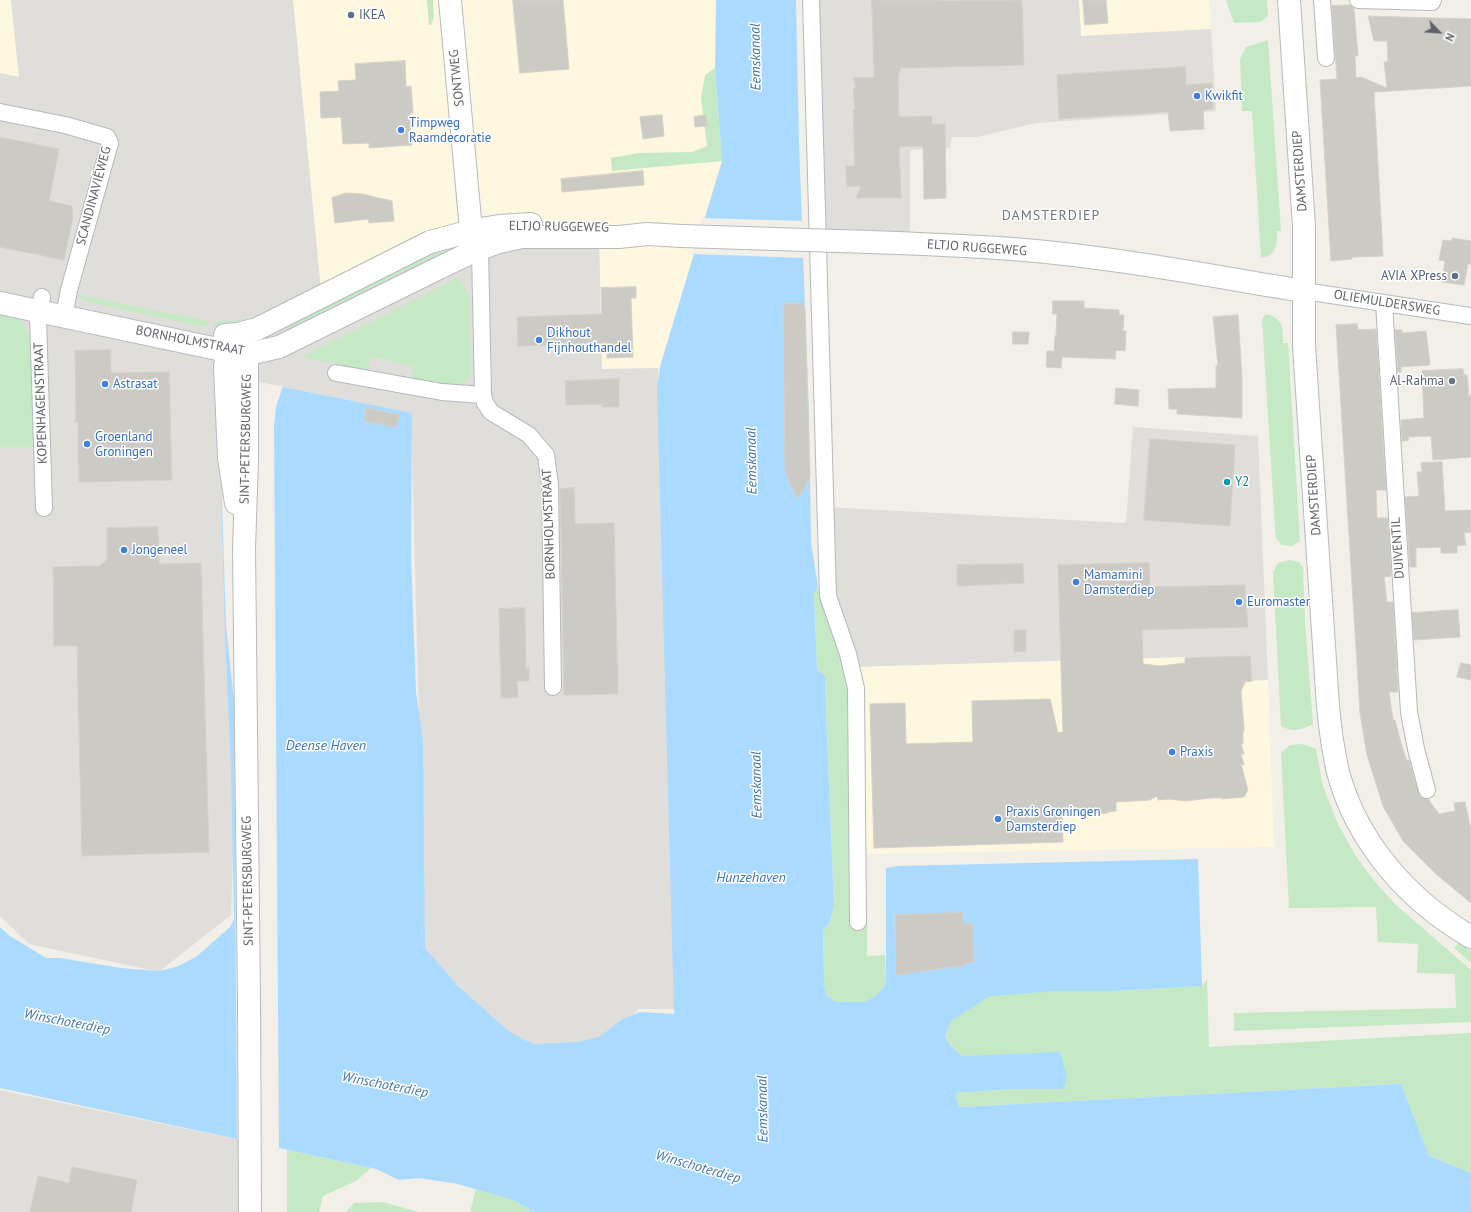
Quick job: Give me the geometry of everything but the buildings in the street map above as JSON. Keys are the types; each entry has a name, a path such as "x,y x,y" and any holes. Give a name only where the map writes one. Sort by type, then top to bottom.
{"street":[{"name":"SONTWEG","path":"450,0 479,236"},
{"name":"SONTWEG","path":"463,0 479,236 483,394"},
{"path":"811,0 828,596 848,654 856,688 858,922"},
{"name":"DAMSTERDIEP","path":"1289,0 1304,226 1304,346 1331,733 1339,774 1353,813 1364,833 1389,869 1404,886 1433,911 1471,937"},
{"path":"1322,0 1326,58"},
{"path":"1358,0 1432,2 1433,0"},
{"name":"SCANDINAVIËWEG","path":"0,112 65,125 107,136 110,143 65,309"},
{"name":"ELTJO RUGGEWEG","path":"479,236 524,224 620,228 648,234 682,236 963,246 1085,256 1304,291"},
{"name":"BORNHOLMSTRAAT","path":"0,289 40,304 222,335 238,346 262,352 279,347 435,270 479,236"},
{"name":"OLIEMULDERSWEG","path":"1304,291 1471,316"},
{"name":"BORNHOLMSTRAAT","path":"0,303 40,304"},
{"name":"DUIVENTIL","path":"1384,303 1409,712 1416,749 1427,790"},
{"name":"KOPENHAGENSTRAAT","path":"40,304 38,318 44,508"},
{"name":"SINT-PETERSBURGWEG","path":"238,346 226,376 229,458 244,549"},
{"name":"SINT-PETERSBURGWEG","path":"238,346 247,381 247,458 244,549 250,1212"},
{"path":"336,373 442,392 483,394"},
{"name":"BORNHOLMSTRAAT","path":"483,394 485,403 491,412 528,436 546,455 550,485 553,687"}],"shaded area":[{"path":"0,0 11,0 19,77 0,73"},
{"path":"11,0 293,0 323,312 474,234 599,235 602,369 658,368 675,1009 638,1009 609,1043 530,1045 506,1032 442,970 425,948 411,417 248,379 231,915 160,972 29,944 0,916 0,73 19,77"},
{"path":"293,0 718,0 725,243 658,368 602,369 599,235 323,312"},
{"path":"812,0 1079,0 1081,36 1211,29 1216,111 1036,123 977,137 952,137 950,148 910,150 910,243 818,240"},
{"path":"1079,0 1209,0 1211,29 1081,36"},
{"path":"1133,427 1258,436 1268,680 1187,683 1185,657 853,667 827,584 826,507 1126,523"},
{"path":"1185,657 1187,683 1268,680 1274,847 859,854 853,667"},
{"path":"0,1090 250,1142 251,1212 0,1212"}],"green space":[{"path":"427,0 433,0 434,17 431,25 429,25"},
{"path":"1226,0 1267,0 1268,16 1260,22 1234,23"},
{"path":"1268,40 1281,231 1277,231 1277,241 1273,252 1266,257 1261,258 1252,111 1242,111 1240,59 1246,47"},
{"path":"715,68 722,161 612,171 611,158 638,153 692,152 707,146 701,98 705,75"},
{"path":"450,244 453,249 287,331 284,326"},
{"path":"459,277 470,298 471,372 461,389 412,379 413,367 371,356 368,370 301,357"},
{"path":"78,295 208,321 206,327 87,302 82,300"},
{"path":"0,312 20,318 30,337 35,380 37,447 0,447"},
{"path":"1266,314 1276,318 1279,321 1283,332 1283,343 1288,343 1300,541 1292,546 1282,545 1276,538 1262,319"},
{"path":"254,317 257,318 222,330 214,329 216,321 235,321"},
{"path":"1289,560 1299,562 1303,567 1305,622 1313,724 1297,730 1281,726 1273,572 1278,563"},
{"path":"818,587 820,599 846,669 849,698 854,917 867,918 867,956 885,955 886,984 878,994 865,1002 836,1002 826,995 824,984 823,929 829,924 834,906 825,686 826,676 817,670 814,594"},
{"path":"1303,744 1316,749 1323,787 1338,824 1355,855 1375,882 1396,905 1471,970 1471,1022 1234,1031 1234,1013 1456,1008 1455,974 1417,973 1418,944 1378,942 1376,907 1289,908 1281,753 1290,745"},
{"path":"1458,943 1471,951 1471,963 1454,948"},
{"path":"1207,979 1209,1047 1471,1033 1471,1173 1429,1156 1401,1084 959,1107 955,1093 1012,1089 1064,1089 1060,1053 962,1056 950,1045 945,1036 951,1021 990,995 1057,991 1116,991 1202,986"},
{"path":"287,1150 371,1168 356,1181 323,1196 319,1212 287,1212"},
{"path":"476,1189 513,1200 535,1212 470,1212"},
{"path":"383,1202 418,1212 346,1212 354,1203"}],"water":[{"path":"716,0 796,0 799,143 809,415 811,542 818,587 814,594 817,670 826,676 825,686 834,906 829,924 823,929 824,983 826,995 836,1002 865,1002 878,994 886,984 886,868 899,866 1198,859 1202,986 1116,991 1057,991 990,996 951,1021 945,1036 950,1045 962,1056 1060,1052 1067,1077 1064,1089 1012,1089 955,1093 959,1107 1401,1084 1429,1156 1471,1173 1471,1212 535,1212 513,1200 458,1184 420,1178 399,1180 376,1169 0,1088 0,927 10,936 46,958 60,958 121,968 159,971 176,967 196,957 230,927 234,919 231,770 225,632 218,381 282,387 412,413 411,556 416,692 423,741 425,948 457,985 507,1030 524,1040 535,1044 578,1042 599,1037 623,1019 640,1012 674,1014 657,388 661,363 722,161 715,68"}],"pier":[{"path":"702,218 804,221 805,258 692,254"},
{"path":"218,379 283,386 276,407 274,426 279,1150 239,1142 239,1140 237,1140 234,701 226,626"}],"place":[{"name":"IKEA","path":"351,15"},
{"name":"Kwikfit","path":"1197,96"},
{"name":"Timpweg Raamdecoratie","path":"401,130"},
{"name":"AVIA XPress","path":"1455,276"},
{"name":"Dikhout Fijnhouthandel","path":"539,340"},
{"name":"Al-Rahma","path":"1452,381"},
{"name":"Astrasat","path":"105,384"},
{"name":"Groenland Groningen","path":"87,444"},
{"name":"Y2","path":"1227,482"},
{"name":"Jongeneel","path":"124,550"},
{"name":"Mamamini Damsterdiep","path":"1076,582"},
{"name":"Euromaster","path":"1239,602"},
{"name":"Praxis","path":"1172,752"},
{"name":"Praxis Groningen Damsterdiep","path":"998,819"}],"district":[{"name":"DAMSTERDIEP","path":"1051,216"}],"water label":[{"name":"Eemskanaal","path":"756,57"},
{"name":"Eemskanaal","path":"752,461"},
{"name":"Deense Haven","path":"326,746"},
{"name":"Eemskanaal","path":"757,785"},
{"name":"Hunzehaven","path":"751,878"},
{"name":"Winschoterdiep","path":"67,1022"},
{"name":"Winschoterdiep","path":"385,1085"},
{"name":"Eemskanaal","path":"763,1109"},
{"name":"Winschoterdiep","path":"698,1167"}]}
